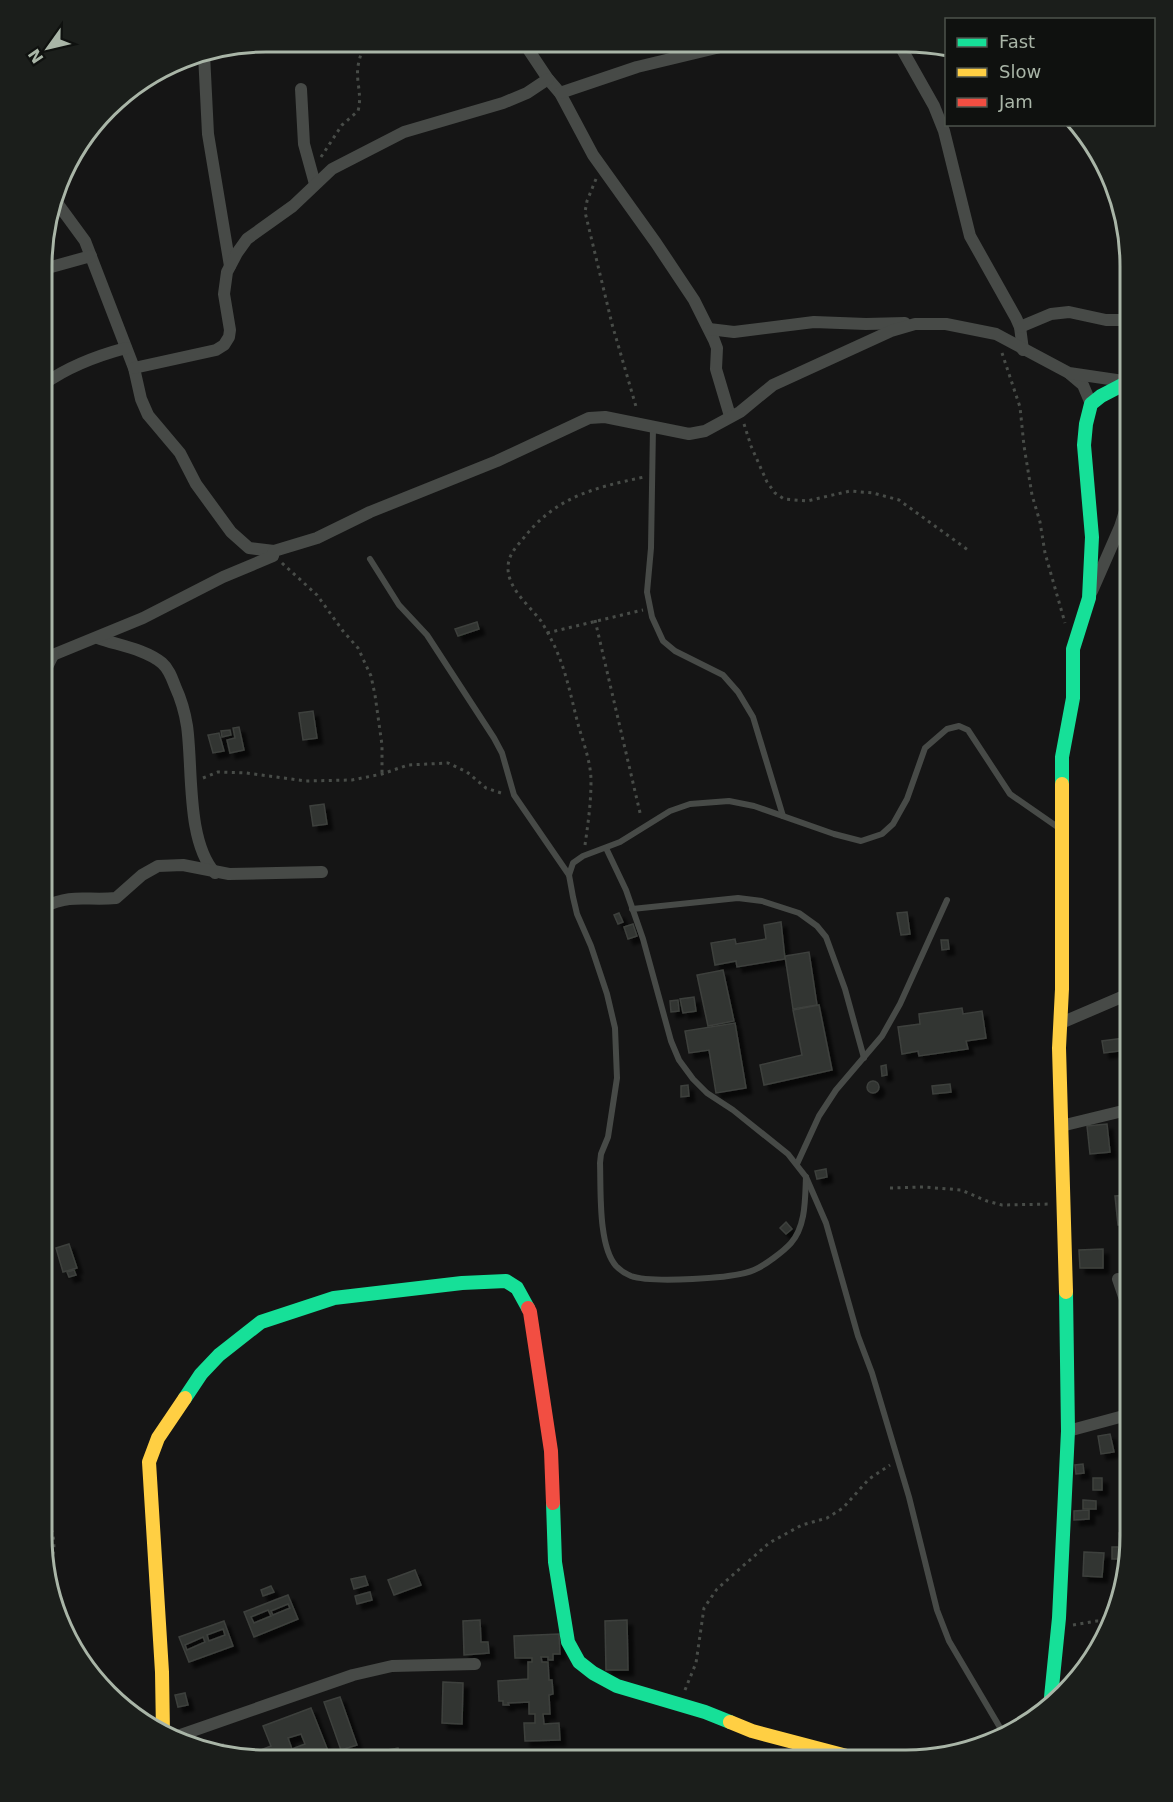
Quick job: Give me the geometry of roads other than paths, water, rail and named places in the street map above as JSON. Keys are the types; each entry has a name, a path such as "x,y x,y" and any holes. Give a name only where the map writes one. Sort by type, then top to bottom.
{"street":[{"path":"560,93 637,67 698,52"},
{"path":"904,52 934,106 944,131 970,236 1020,327 1023,350"},
{"path":"530,53 560,93 601,166 675,271 709,329 717,348 716,369 719,385 735,414"},
{"path":"204,62 208,134 230,266"},
{"path":"134,368 216,350 224,345 230,330 224,294 227,272 237,253 247,239 293,206 314,179 404,132 503,103 527,93 548,79"},
{"path":"301,89 304,144 314,179"},
{"path":"61,209 85,241 134,368 141,399 148,415 180,453 196,484 231,532 249,548 274,553"},
{"path":"52,267 91,256"},
{"path":"1020,327 1044,316 1069,312 1106,320 1120,320"},
{"path":"709,329 734,332 814,322 946,324 996,334 1069,373 1083,385 1091,404 1084,445 1092,537 1089,598"},
{"path":"52,655 143,618 274,553 317,538 370,512 497,461 589,418 605,417 690,434 705,431 735,414 773,385 891,331 915,324"},
{"path":"52,379 82,362 126,348"},
{"path":"1069,373 1120,381"},
{"path":"1091,404 1120,387"},
{"path":"1051,1693 1068,1431 1065,1205 1059,1048 1062,988 1062,757 1073,698 1073,649 1089,598 1120,526"},
{"path":"98,638 142,653 161,662 168,670 185,713 191,783 204,859 215,873"},
{"path":"52,903 73,897 116,898 142,875 158,866 183,865 215,873 322,872"},
{"path":"1061,1023 1120,998"},
{"path":"1062,1126 1120,1112"},
{"path":"1118,1279 1120,1285"},
{"path":"163,1723 162,1672 149,1462 158,1438 201,1374 219,1355 261,1322 334,1298 462,1282 506,1281 517,1288 530,1312 548,1427 555,1562 568,1642 579,1662 593,1673 617,1686 675,1702 752,1731 824,1750"},
{"path":"1068,1431 1120,1417"},
{"path":"185,1733 353,1675 392,1666 475,1664"}],"lane":[{"path":"647,425 652,476 651,548 647,592 652,617 663,641 675,651 723,675 738,692 753,717 783,816"},
{"path":"370,559 399,605 427,635 494,738 502,753 517,799 569,875 577,914 604,984 615,1028 617,1078 608,1137 600,1163 602,1226 610,1257 615,1265 632,1276 663,1279 724,1276 754,1270 793,1241 804,1214 806,1177"},
{"path":"569,875 573,863 583,856 606,848 670,811 690,804 729,801 754,806 861,841 882,834 893,824 907,799 925,748 947,729 959,726 968,730 1010,794 1040,817 1062,830"},
{"path":"606,848 627,890 643,939 664,1021 679,1060 707,1094 788,1154 806,1177 826,1223 858,1336 872,1373 909,1497 929,1584 949,1641 1000,1728"},
{"path":"633,909 738,898 762,901 799,913 817,926 826,937 845,989 864,1058"},
{"path":"797,1164 819,1116 836,1090 882,1036 900,1004 947,900"}]}
